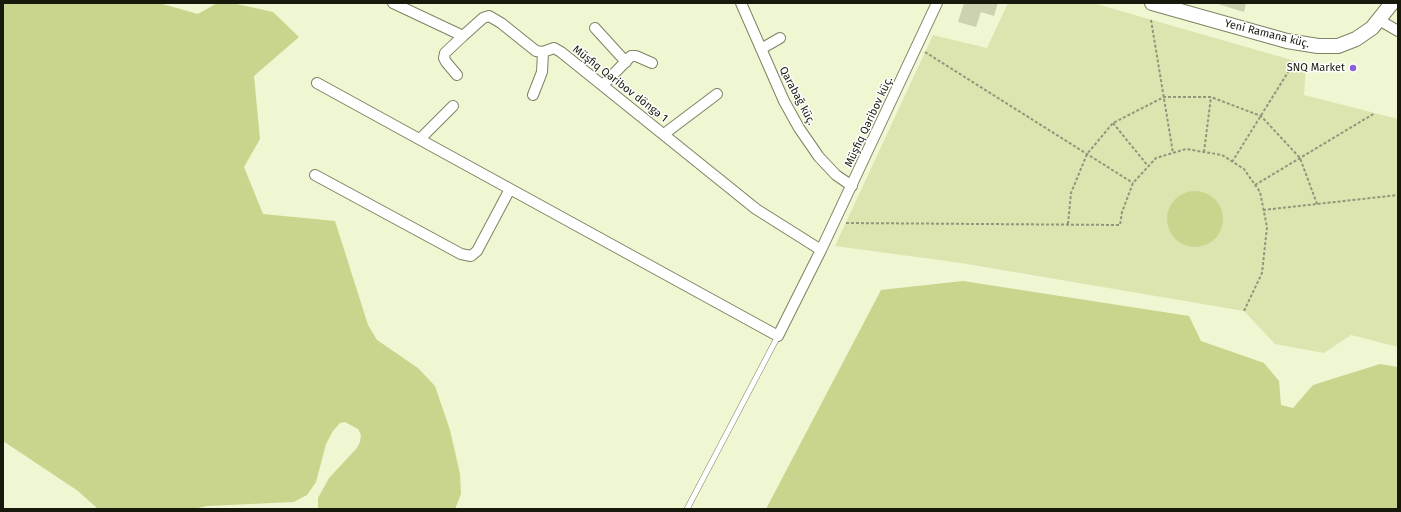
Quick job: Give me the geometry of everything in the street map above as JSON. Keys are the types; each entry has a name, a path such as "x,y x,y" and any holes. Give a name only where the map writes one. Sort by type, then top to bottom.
{"street":[{"path":"393,3 463,36 445,53 444,58 457,75"},
{"name":"Qarabağ küç.","path":"741,3 784,101 799,128 819,157 836,175 852,186"},
{"name":"Müşfiq Qəribov küç.","path":"778,336 822,250 937,3"},
{"name":"Yeni Ramana küç.","path":"1152,3 1292,42 1318,46 1338,46 1356,39 1379,20 1392,3"},
{"name":"Müşfiq Qəribov döngə 1","path":"463,36 483,18 489,16 501,23 536,51 543,52 554,48 561,52 756,209 822,250"},
{"path":"1379,20 1398,31"},
{"path":"595,28 626,62"},
{"path":"761,49 780,38"},
{"path":"533,95 542,72 543,52"},
{"path":"603,85 631,56 636,56 652,63"},
{"path":"317,83 778,336"},
{"path":"664,134 717,94"},
{"path":"420,139 453,106"},
{"path":"315,174 461,254 471,256 476,251 510,188"}],"lane":[{"path":"687,509 778,336"}],"path":[{"path":"1151,20 1173,153"},
{"path":"925,52 1132,183"},
{"path":"1232,162 1295,62"},
{"path":"1068,224 1071,193 1087,154 1113,123 1164,97 1211,97 1261,116 1300,158 1317,204"},
{"path":"1204,152 1211,97"},
{"path":"1255,185 1375,113"},
{"path":"1113,123 1148,166"},
{"path":"846,222 1120,225 1122,212 1132,183 1156,158 1186,149 1222,155 1244,169 1260,192 1266,227 1262,273 1244,311"},
{"path":"1263,210 1398,195"}],"shaded area":[{"path":"3,3 159,3 198,14 217,3 232,3 273,12 299,37 254,76 260,139 244,167 263,214 335,221 368,325 377,340 418,368 435,386 450,430 460,474 461,494 455,509 318,509 318,498 329,478 357,448 360,442 361,435 358,429 345,422 340,423 333,431 326,444 316,482 307,495 294,502 207,506 193,509 98,509 78,491 3,441"},
{"path":"1008,3 1093,3 1295,61 1306,65 1304,95 1398,119 1398,347 1351,335 1324,353 1275,344 1244,311 961,263 835,246 933,35 987,48"},
{"path":"1195,191 1206,193 1215,199 1221,208 1223,219 1221,230 1215,239 1206,245 1195,247 1184,245 1175,239 1169,230 1167,219 1169,208 1175,199 1184,193"},
{"path":"963,281 1189,316 1201,341 1264,363 1279,381 1281,405 1293,408 1313,385 1380,364 1398,367 1398,509 766,509 881,290"}],"building":[{"path":"964,3 998,3 994,16 981,12 976,27 958,22"},
{"path":"1215,3 1246,3 1244,12"}],"place":[{"name":"SNQ Market","path":"1353,68"}]}
